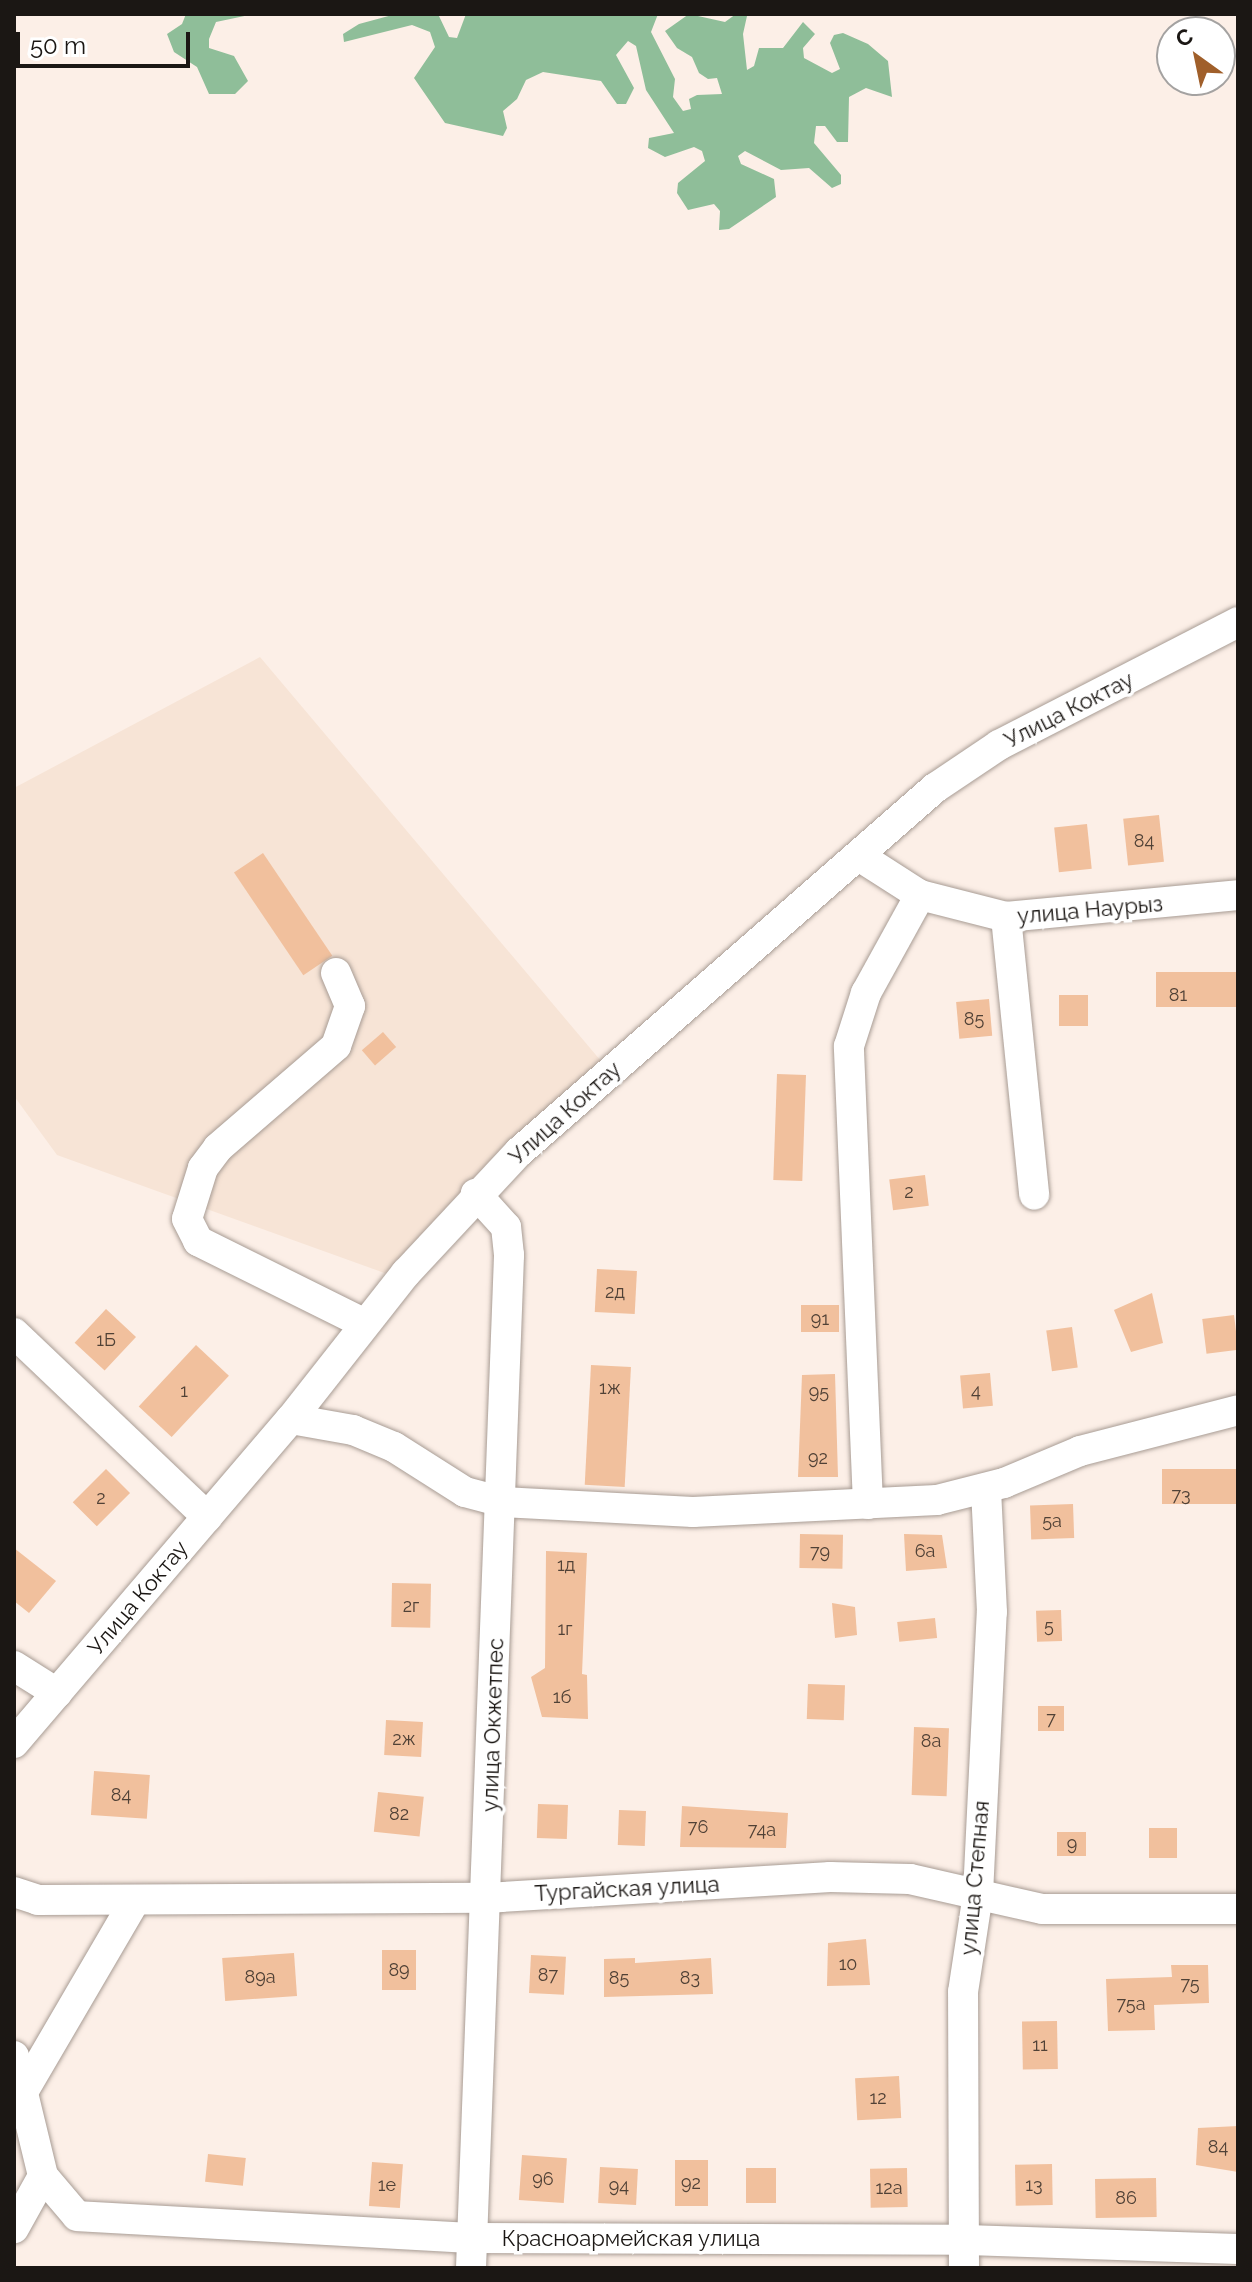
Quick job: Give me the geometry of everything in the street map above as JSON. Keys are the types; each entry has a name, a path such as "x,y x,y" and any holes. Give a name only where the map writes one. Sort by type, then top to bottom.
{"street":[{"name":"Улица Коктау","path":"14,1743 291,1419 365,1324 476,1194 935,788 999,745 1238,622"},
{"name":"улица Наурыз","path":"859,856 920,895 1006,917 1238,895"},
{"path":"868,1504 849,1046 866,993 920,895"},
{"path":"1006,917 1034,1195"},
{"path":"336,973 350,1006 336,1046 218,1148 203,1168 187,1219 198,1241 365,1324"},
{"name":"улица Окжетпес","path":"472,2253 509,1255 506,1227 476,1194"},
{"path":"14,1333 207,1517"},
{"path":"291,1419 353,1430 394,1447 465,1492 502,1502 693,1512 937,1500 986,1488 1080,1451 1238,1410"},
{"name":"улица Степная","path":"964,2254 963,1992 978,1894 992,1612 986,1488"},
{"path":"14,1666 57,1693"},
{"name":"Тургайская улица","path":"14,1892 38,1900 486,1898 830,1877 910,1879 1042,1909 1238,1909"},
{"path":"23,2092 135,1900"},
{"path":"14,2056 43,2176 14,2228"},
{"name":"Красноармейская улица","path":"43,2176 77,2216 472,2253 964,2254 1238,2249"}],"shaded area":[{"path":"260,657 601,1061 466,1186 390,1275 57,1155 14,1096 14,788"}],"green space":[{"path":"186,14 254,14 216,22 209,39 209,48 234,56 248,81 235,94 209,94 197,67 174,52 167,34 182,24"},
{"path":"396,14 438,14 449,37 457,38 466,14 658,14 651,32 675,79 673,97 683,111 691,109 689,99 697,95 722,94 717,78 708,79 699,73 692,57 677,48 665,31 689,14 725,22 736,14 747,16 743,34 747,70 754,66 759,48 783,48 803,22 815,34 803,48 804,58 832,73 840,69 830,43 834,35 843,33 868,44 888,61 892,97 866,88 849,97 848,142 837,142 825,126 816,126 814,143 841,175 841,184 832,188 809,168 781,170 745,151 738,156 741,164 774,179 776,197 729,229 719,230 720,211 714,204 688,210 677,193 678,183 705,161 702,151 694,147 665,157 648,148 649,138 674,133 646,90 636,46 628,41 616,55 634,88 626,104 617,104 601,81 543,72 526,80 517,99 503,111 507,128 503,136 445,123 414,78 435,47 430,32 412,25 344,42 343,34 359,24"}],"building":[{"path":"1159,815 1164,862 1128,866 1123,819"},
{"path":"1087,824 1092,869 1059,872 1054,827"},
{"path":"263,853 332,956 303,975 234,873"},
{"path":"1156,972 1238,972 1238,1007 1156,1007"},
{"path":"1059,995 1088,995 1088,1026 1059,1026"},
{"path":"989,999 992,1036 959,1039 956,1002"},
{"path":"383,1032 396,1047 375,1065 362,1050"},
{"path":"777,1074 806,1075 802,1181 773,1180"},
{"path":"925,1175 929,1206 893,1210 889,1179"},
{"path":"597,1269 637,1271 635,1314 595,1312"},
{"path":"1152,1293 1163,1343 1131,1352 1114,1310"},
{"path":"801,1305 839,1305 839,1332 801,1332"},
{"path":"106,1309 136,1337 105,1371 75,1343"},
{"path":"1234,1315 1238,1350 1207,1354 1202,1319"},
{"path":"1072,1327 1078,1368 1052,1371 1046,1331"},
{"path":"196,1345 229,1376 172,1437 139,1406"},
{"path":"591,1365 631,1367 625,1487 585,1485"},
{"path":"990,1373 993,1406 963,1408 960,1376"},
{"path":"835,1374 838,1477 798,1477 802,1375"},
{"path":"106,1469 130,1493 97,1526 73,1502"},
{"path":"1162,1469 1238,1469 1238,1504 1162,1504"},
{"path":"1073,1504 1074,1538 1031,1539 1030,1506"},
{"path":"800,1534 843,1535 842,1569 799,1568"},
{"path":"904,1534 942,1535 947,1568 906,1571"},
{"path":"14,1548 56,1581 29,1613 14,1601"},
{"path":"546,1551 587,1553 582,1674 587,1675 588,1719 542,1717 531,1677 545,1668"},
{"path":"392,1583 431,1584 430,1628 391,1627"},
{"path":"832,1603 855,1607 857,1635 835,1638"},
{"path":"1061,1610 1062,1641 1037,1642 1036,1611"},
{"path":"935,1618 937,1638 899,1642 897,1622"},
{"path":"808,1684 845,1685 844,1720 807,1719"},
{"path":"1038,1706 1064,1706 1064,1731 1038,1731"},
{"path":"386,1720 423,1722 421,1757 384,1755"},
{"path":"914,1727 949,1728 947,1796 912,1795"},
{"path":"94,1771 150,1775 147,1819 91,1815"},
{"path":"378,1792 424,1797 420,1837 374,1832"},
{"path":"538,1804 568,1805 567,1839 537,1838"},
{"path":"682,1806 788,1813 786,1848 680,1847"},
{"path":"619,1810 646,1811 645,1846 618,1845"},
{"path":"1149,1828 1177,1828 1177,1858 1149,1858"},
{"path":"1057,1832 1086,1832 1086,1856 1057,1856"},
{"path":"866,1939 870,1985 827,1986 828,1943"},
{"path":"382,1950 416,1950 416,1990 382,1990"},
{"path":"294,1953 297,1996 225,2001 222,1958"},
{"path":"531,1955 566,1957 564,1995 529,1993"},
{"path":"635,1958 635,1963 711,1958 713,1994 604,1997 604,1959"},
{"path":"1171,1965 1208,1965 1209,2003 1154,2005 1155,2030 1108,2031 1106,1979 1172,1977"},
{"path":"1057,2021 1058,2069 1023,2070 1022,2022"},
{"path":"899,2076 901,2118 857,2120 855,2078"},
{"path":"1238,2126 1238,2172 1196,2165 1198,2128"},
{"path":"208,2154 246,2158 243,2186 205,2182"},
{"path":"522,2155 567,2158 564,2203 519,2200"},
{"path":"675,2160 708,2160 708,2206 675,2206"},
{"path":"372,2162 403,2164 400,2208 369,2206"},
{"path":"1052,2164 1053,2205 1016,2206 1015,2165"},
{"path":"600,2167 638,2169 636,2205 598,2203"},
{"path":"746,2168 776,2168 776,2203 746,2203"},
{"path":"907,2168 908,2207 871,2208 870,2169"},
{"path":"1156,2178 1157,2217 1096,2218 1095,2179"}]}
